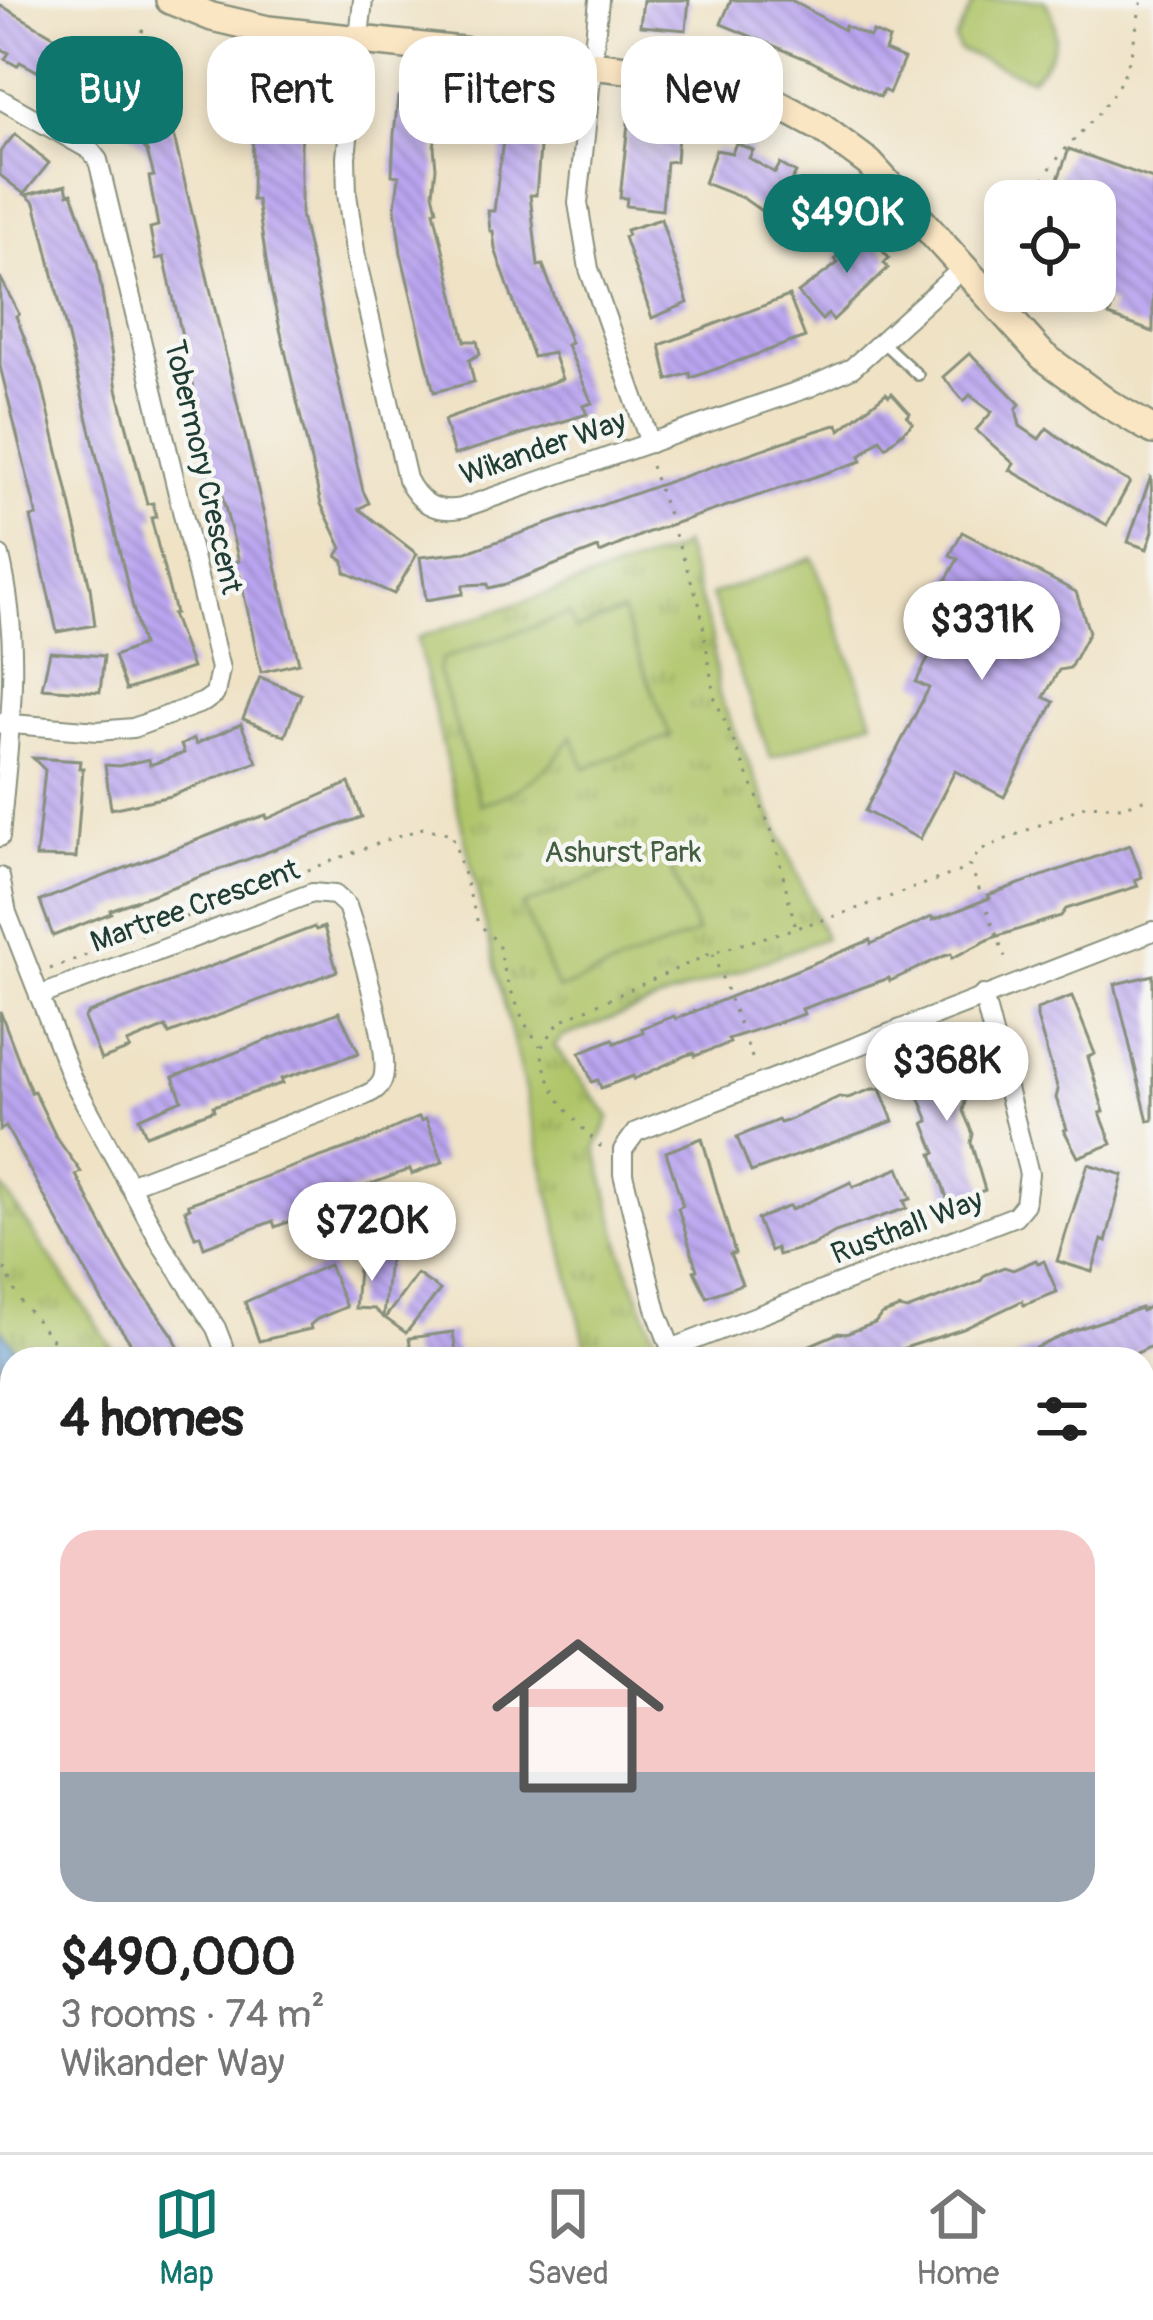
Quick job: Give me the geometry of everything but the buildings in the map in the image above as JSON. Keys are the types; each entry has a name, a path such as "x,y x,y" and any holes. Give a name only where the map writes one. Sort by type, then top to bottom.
{"street":[{"path":"170,0 248,27 325,36"},
{"path":"359,36 363,0"},
{"path":"595,36 599,0"},
{"path":"597,65 694,78 749,92 837,138 869,164 1043,356 1153,430"},
{"name":"Tobermory Crescent","path":"0,99 90,150 98,160 220,669 214,694 204,702 133,728 98,731 5,723"},
{"name":"Wikander Way","path":"348,144 350,226 407,479 415,494 437,509 462,508 810,387 852,368 964,268"},
{"path":"584,144 578,203 589,268 650,442"},
{"path":"0,556 14,634 0,837"},
{"path":"0,877 7,913 71,1078 223,1347"},
{"name":"Martree Crescent","path":"39,996 312,893 335,895 347,906 386,1054 382,1082 375,1091 129,1185"},
{"path":"670,1347 656,1312 623,1174 627,1141 647,1125 1153,931"},
{"name":"Rusthall Way","path":"690,1347 1015,1216 1025,1204 1029,1174 983,994"}],"lane":[{"path":"882,342 918,374"}],"path":[{"path":"1045,180 1066,145 1124,74 1142,0"},
{"path":"140,36 147,23"},
{"path":"651,466 700,606 714,696 772,834 796,927"},
{"path":"601,1147 551,1090 541,1048 560,1021 712,953 842,914 970,865 980,850 1087,805 1122,806 1149,798"},
{"path":"970,865 1007,962"},
{"path":"712,953 753,1060"},
{"path":"0,1258 18,1298 58,1347"}],"green space":[{"path":"975,0 1044,0 1054,21 1054,42 1031,79 959,50 955,40"},
{"name":"Ashurst Park","path":"683,544 711,634 719,695 825,938 563,1037 554,1046 610,1117 596,1147 625,1262 659,1347 586,1347 417,638"},
{"path":"813,558 873,720 771,758 711,595"},
{"path":"622,612 670,736 585,768 572,736 533,779 481,805 438,670 442,659 569,614 575,630"},
{"path":"663,849 697,933 558,990 523,906"},
{"path":"0,1184 112,1347 0,1347"}],"water":[{"path":"0,1327 14,1347 0,1347"}]}
